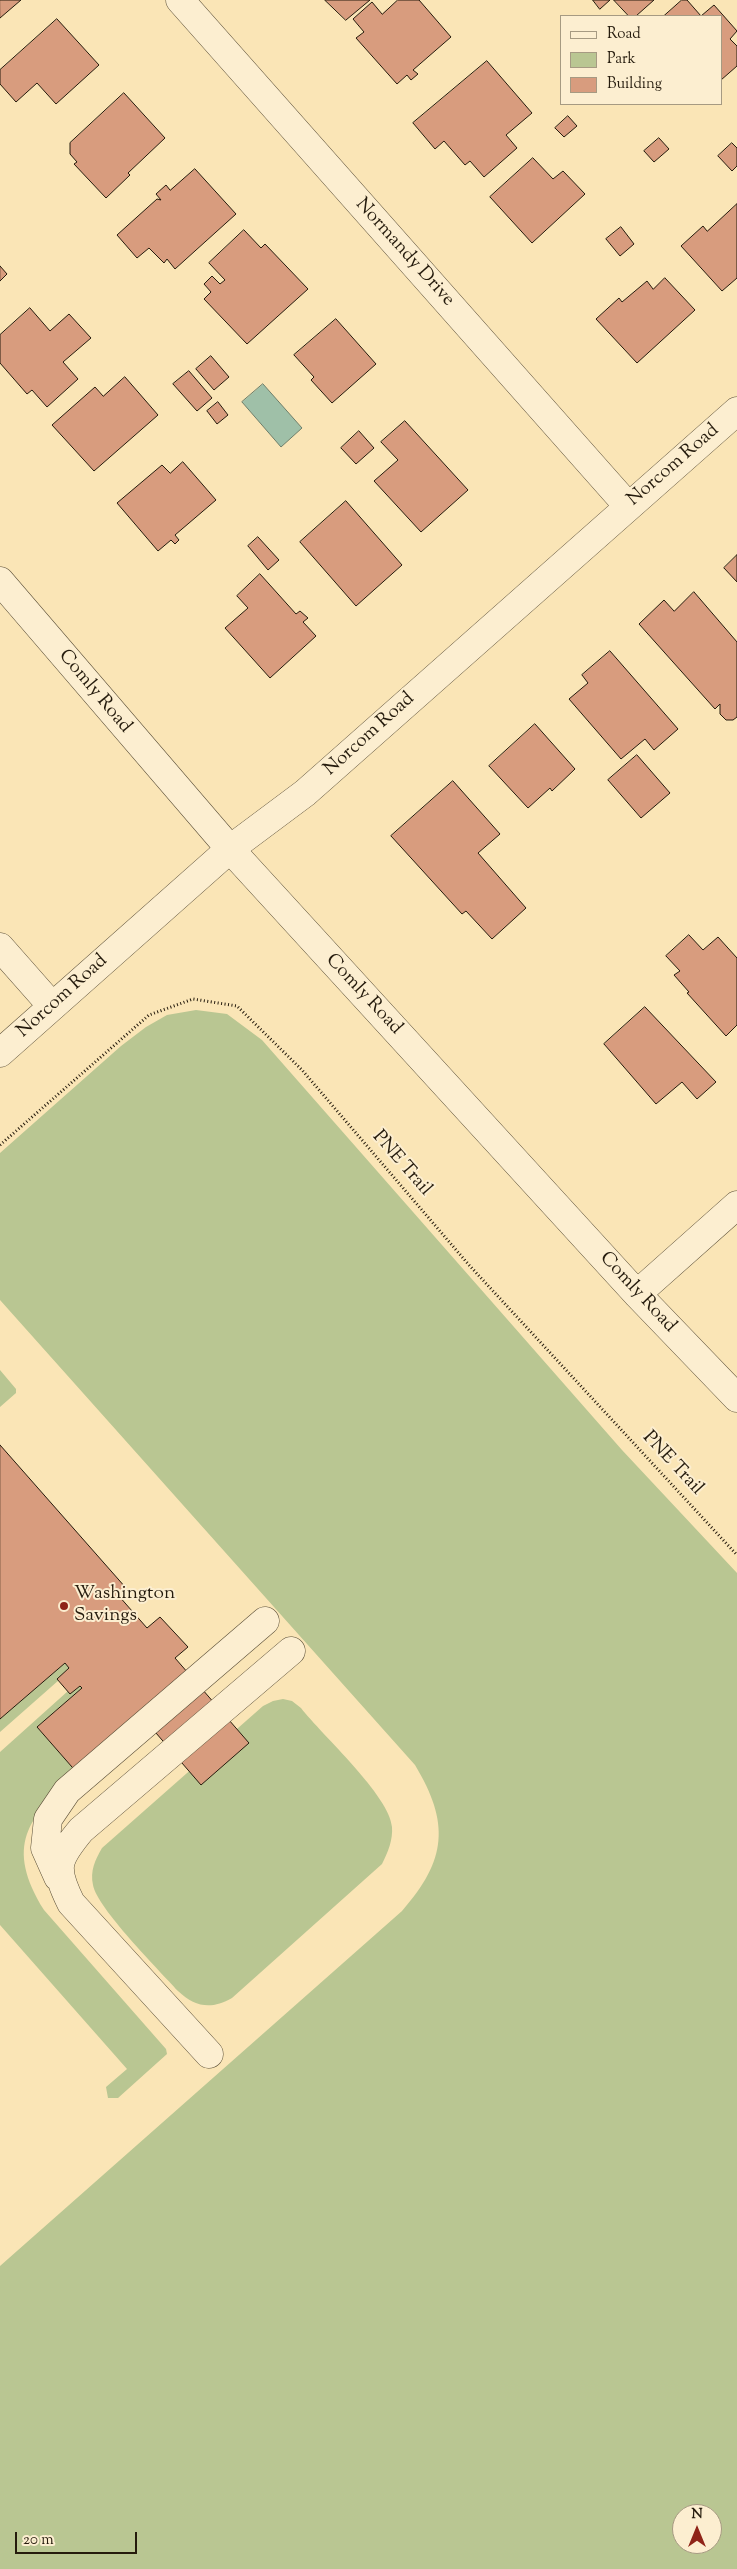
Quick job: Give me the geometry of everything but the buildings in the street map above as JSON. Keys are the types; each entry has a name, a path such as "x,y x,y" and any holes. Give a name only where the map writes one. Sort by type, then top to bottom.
{"street":[{"name":"Normandy Drive","path":"180,0 628,506"},
{"name":"Norcom Road","path":"0,1053 230,849 305,793 737,411"},
{"name":"Comly Road","path":"0,581 230,849 637,1294 737,1398"},
{"path":"0,948 52,1006"},
{"path":"637,1294 737,1205"},
{"path":"60,1881 62,1853 81,1830 284,1643 67,1791 48,1819 45,1848 60,1881 71,1902 208,2054"}],"path":[{"name":"PNE Trail","path":"0,1145 149,1015 193,999 237,1006 302,1070 470,1265 737,1555"}],"green space":[{"path":"196,1010 227,1014 262,1040 622,1450 737,1573 737,2569 0,2569 0,2266 402,1911 428,1875 435,1858 438,1841 438,1823 434,1805 415,1765 0,1300 0,1153 121,1046 146,1027 167,1015"},
{"path":"0,1370 16,1389 16,1393 0,1407"},
{"path":"65,1663 69,1668 57,1679 59,1680 0,1732 0,1719"},
{"path":"80,1686 82,1688 37,1727 79,1775 61,1790 34,1819 27,1834 24,1850 26,1868 32,1888 44,1910 166,2049 167,2054 118,2098 108,2098 106,2087 127,2069 0,1925 0,1752 68,1691 70,1694"},
{"path":"283,1699 292,1701 301,1708 354,1766 380,1799 392,1827 390,1846 382,1864 232,1998 217,2004 204,2005 191,2001 178,1991 130,1939 105,1908 93,1885 92,1875 94,1866 102,1848 263,1706"}],"shaded area":[{"path":"263,384 302,428 281,447 242,402"}],"place":[{"name":"Washington Savings","path":"64,1606"}]}
